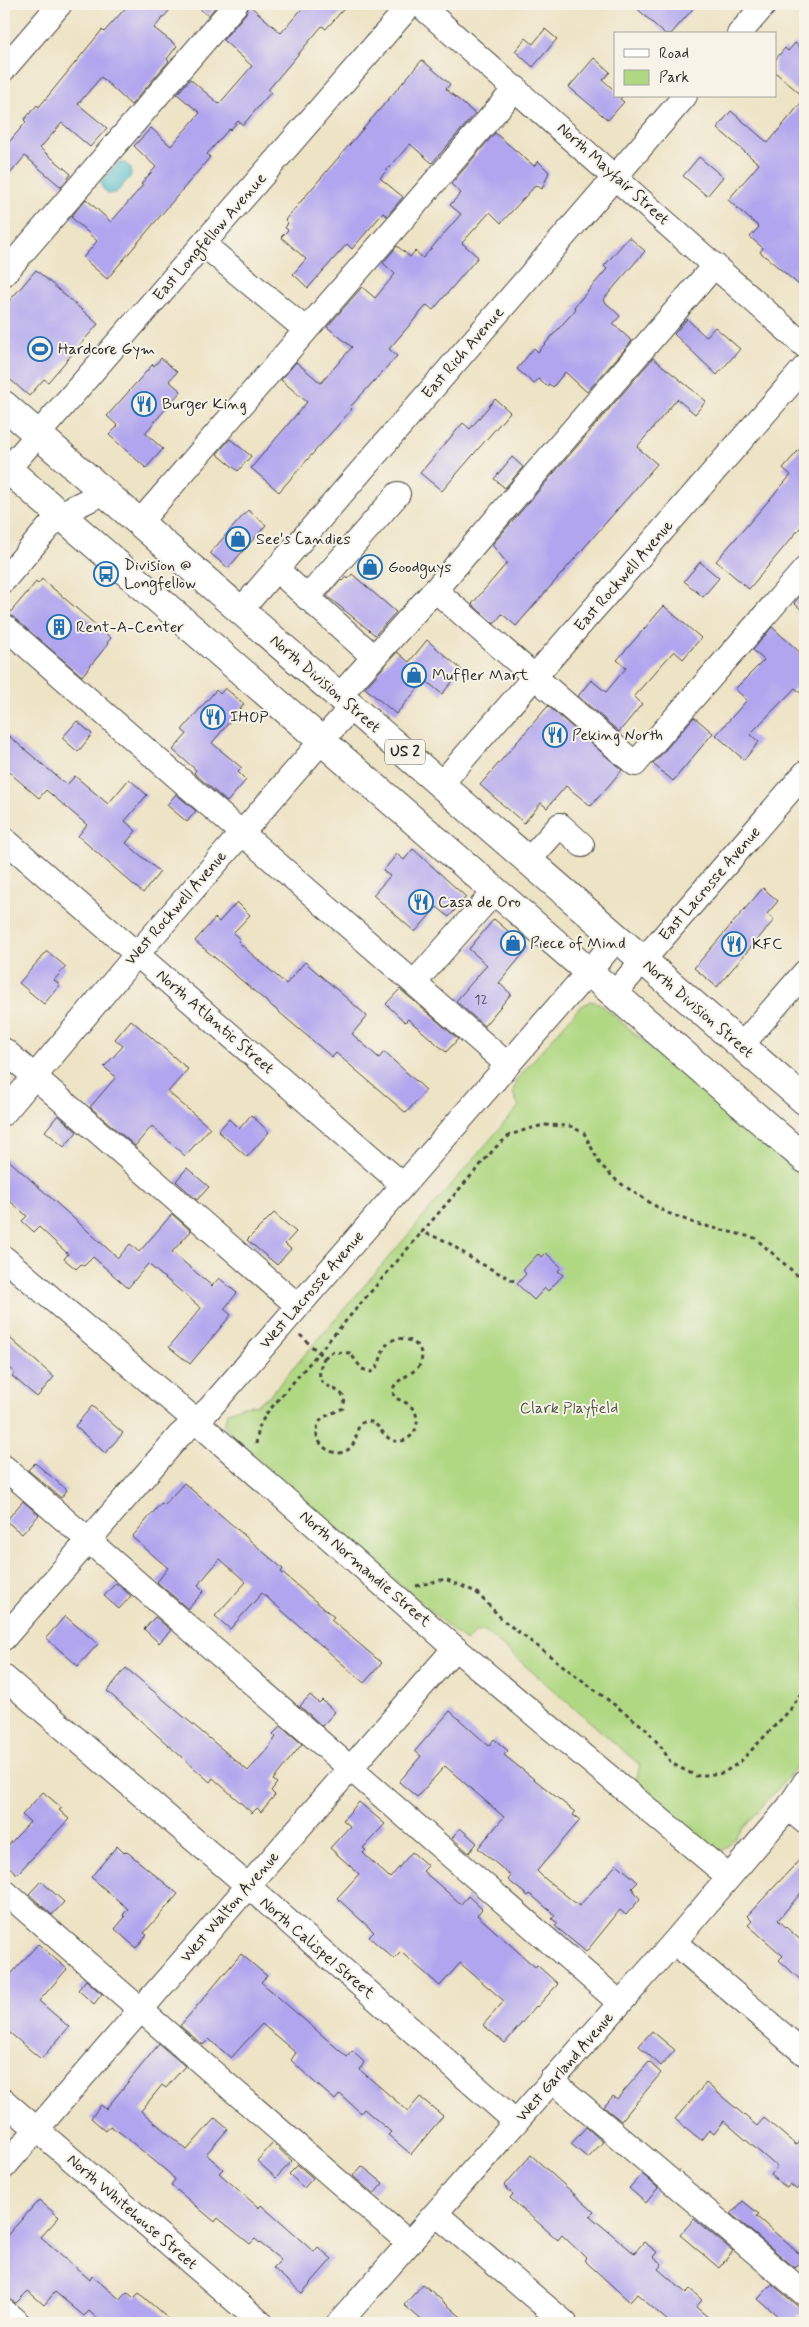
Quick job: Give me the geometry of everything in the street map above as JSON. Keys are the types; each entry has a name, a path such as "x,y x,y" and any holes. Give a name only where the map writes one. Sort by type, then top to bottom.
{"main road":[{"name":"North Division Street","path":"4,404 805,1101"},
{"name":"US 2","path":"6,467 805,1159"}],"street":[{"path":"4,69 60,4"},
{"path":"8,259 236,4"},
{"name":"East Longfellow Avenue","path":"6,467 39,435 411,4"},
{"name":"North Mayfair Street","path":"420,4 805,346"},
{"path":"741,32 765,4"},
{"path":"139,523 516,88"},
{"name":"East Rich Avenue","path":"241,610 683,98"},
{"path":"204,244 306,330"},
{"name":"West Rockwell Avenue","path":"4,1113 137,954 321,740 345,701 435,590 715,265"},
{"name":"East Rockwell Avenue","path":"441,784 805,367"},
{"path":"4,580 60,514 105,492"},
{"path":"307,598 398,494"},
{"path":"435,590 635,764 805,569"},
{"path":"276,570 366,650"},
{"path":"4,626 508,1065"},
{"name":"East Lacrosse Avenue","path":"614,994 805,773"},
{"path":"528,860 560,825 582,845"},
{"name":"North Atlantic Street","path":"4,839 403,1185"},
{"path":"414,983 495,891"},
{"name":"West Lacrosse Avenue","path":"4,1638 179,1436 209,1409 617,939"},
{"path":"741,1046 805,972"},
{"path":"4,1050 292,1314"},
{"name":"North Normandie Street","path":"4,1258 196,1421 455,1648 729,1878"},
{"path":"4,1467 620,2003"},
{"name":"West Walton Avenue","path":"4,2167 455,1648"},
{"name":"North Calispel Street","path":"4,1677 248,1886 516,2122"},
{"name":"West Garland Avenue","path":"339,2323 729,1878 800,1807 805,1782"},
{"path":"4,1891 409,2243"},
{"path":"674,1942 805,2054"},
{"path":"551,2080 805,2294"},
{"name":"North Whitehouse Street","path":"4,2102 261,2323"},
{"path":"436,2214 565,2323"},
{"path":"4,2311 18,2323"}],"path":[{"path":"256,1450 259,1426 266,1414 496,1147 510,1135 544,1125 570,1126 584,1133 600,1164 638,1196 665,1212 696,1224 755,1238 805,1282"},
{"path":"422,1232 446,1241 474,1260 514,1281"},
{"path":"292,1314 324,1358"},
{"path":"401,1338 410,1340 417,1346 421,1352 421,1361 417,1369 395,1384 393,1389 395,1398 409,1404 416,1413 418,1421 412,1435 404,1440 391,1440 383,1434 377,1424 371,1420 366,1420 360,1424 353,1444 346,1451 329,1452 322,1447 316,1433 317,1426 328,1415 343,1408 345,1403 343,1395 328,1387 320,1376 320,1367 324,1358 332,1352 350,1353 362,1369 371,1372 380,1364 384,1348 392,1341 401,1338"},
{"path":"409,1588 445,1579 476,1592 504,1620 645,1728 662,1748 671,1763 696,1776 723,1772 740,1762 790,1710 805,1687"}],"green space":[{"name":"Clark Playfield","path":"590,1001 599,1003 805,1180 805,1757 727,1847 720,1852 713,1851 635,1786 640,1765 485,1631 475,1632 466,1642 233,1438 224,1424 228,1412 243,1406 256,1405 271,1394 519,1106 513,1093 516,1080 579,1008"}],"water":[{"path":"117,163 125,163 131,168 131,176 116,193 108,194 102,188 101,181"}],"building":[{"path":"129,4 175,4 154,28 177,46 167,59 169,61 131,105 101,77 78,104 107,128 90,147 62,123 40,148 71,174 61,187 25,156 4,181 4,148 26,122 24,120 37,105 39,107 102,30 104,32"},
{"path":"195,4 218,4 208,16"},
{"path":"306,4 348,4 326,29 322,26 268,90 271,92 243,125 238,121 207,154 210,157 107,279 83,258 97,241 71,217 86,199 111,222 143,185 141,184 156,167 134,146 151,128 171,146 200,113 177,94 190,79 219,104 252,66 223,40 246,13 249,5 281,33"},
{"path":"632,4 697,4 673,32 663,32"},
{"path":"545,29 557,39 533,67 515,51 526,38 533,44"},
{"path":"795,43 805,52 805,98 776,73 776,59 785,48 788,51"},
{"path":"594,58 610,72 603,80 614,90 614,98 621,98 624,102 608,120 569,87"},
{"path":"422,60 450,84 446,89 475,114 432,163 410,144 380,178 403,197 387,216 383,213 352,249 347,244 308,288 293,274 306,259 281,237 288,230 285,228 288,223 285,220"},
{"path":"805,98 805,290 760,252 763,248 750,237 759,227 728,200 759,164 717,128 731,111 768,143"},
{"path":"495,133 534,166 538,161 549,172 542,189 536,185 501,223 490,212 462,243 478,257 433,310 427,305 389,349 397,356 350,407 352,409 279,492 251,468 307,402 281,380 296,362 321,383 352,347 327,327 362,287 375,298 395,274 383,263 397,246 410,257 415,251 423,258 461,214 450,205 461,193 451,184"},
{"path":"699,157 723,177 707,196 683,176"},
{"path":"629,237 645,251 603,300 620,316 613,324 632,341 587,392 565,372 553,387 549,384 547,386 538,379 534,384 517,369 534,348 538,352 576,309 574,307 607,269 604,266"},
{"name":"Hardcore Gym","path":"36,270 98,324 48,382 44,379 29,396 4,374 4,307"},
{"path":"687,319 706,337 715,327 740,349 717,375 674,334"},
{"name":"Burger King","path":"161,358 177,372 169,381 181,391 145,433 163,449 146,468 109,435 118,426 107,416 153,364 154,366"},
{"path":"653,358 706,401 695,414 677,399 637,447 657,464 516,626 502,614 494,624 472,604 507,563 492,545"},
{"path":"495,399 510,412 442,491 420,473 463,423 470,429"},
{"path":"230,439 251,456 238,471 217,454"},
{"path":"805,443 805,522 749,589 716,561 791,475 783,468"},
{"path":"512,457 523,467 505,488 494,479"},
{"name":"See's Candies","path":"248,510 266,525 228,568 210,553"},
{"path":"700,562 719,578 703,597 684,581"},
{"path":"352,574 396,612 375,635 327,596 341,580 346,577 348,579"},
{"name":"Rent-A-Center","path":"42,579 111,638 82,676 9,614 36,582 38,584"},
{"path":"805,590 805,613 794,603"},
{"path":"664,606 701,638 683,659 674,651 634,696 642,704 619,732 578,696 591,680 606,692 626,668 617,660"},
{"path":"772,627 805,657 805,697 795,688 750,734 759,742 744,760 716,735 747,700 735,689 764,660 753,650"},
{"name":"Muffler Mart","path":"427,640 462,670 442,694 425,680 396,714 365,688 397,652 409,662"},
{"path":"225,688 244,704 212,743 242,768 238,772 246,780 227,802 194,773 196,770 173,750 187,734 182,730 216,690 220,694"},
{"name":"Peking North","path":"548,706 622,770 591,806 566,786 547,808 541,803 524,823 480,785"},
{"path":"694,717 713,733 673,781 653,764"},
{"path":"77,721 92,734 78,752 62,738"},
{"path":"4,732 67,785 75,776 108,804 129,779 147,795 125,821 136,831 126,843 160,872 143,893 78,836 87,825 46,790 39,798 4,768"},
{"path":"176,794 196,811 187,822 167,805"},
{"name":"Casa de Oro","path":"413,849 466,897 449,917 437,907 415,932 373,895 390,876 383,871 397,854 404,860"},
{"name":"KFC","path":"763,888 778,901 767,914 774,920 717,987 694,968"},
{"path":"237,902 250,915 233,933 240,939 238,942 286,984 305,962 367,1016 352,1034 379,1058 384,1052 426,1090 406,1113 336,1053 332,1057 195,941 215,918 219,922"},
{"path":"494,919 528,948 499,983 511,994 484,1026 456,1001 487,965 469,949"},
{"path":"47,951 66,967 54,980 60,985 44,1004 19,983"},
{"path":"400,989 458,1039 446,1052 408,1019 405,1022 386,1004"},
{"path":"131,1020 188,1069 168,1092 210,1128 185,1156 152,1126 135,1146 90,1107 116,1077 104,1067 123,1046 115,1039"},
{"path":"58,1115 77,1132 64,1147 45,1131"},
{"path":"251,1115 269,1132 247,1157 218,1131 229,1119 239,1129"},
{"path":"4,1156 118,1258 130,1244 139,1252 172,1214 191,1231 172,1252 212,1286 219,1278 237,1293 224,1309 231,1315 190,1364 169,1347 201,1308 148,1264 128,1288 93,1257 84,1266 81,1264 76,1269 64,1259 68,1254 39,1227 34,1232 22,1221 27,1216 4,1196"},
{"path":"187,1168 209,1187 197,1200 176,1181"},
{"path":"274,1213 296,1232 285,1244 291,1249 277,1265 247,1240"},
{"path":"546,1253 561,1267 558,1271 563,1275 548,1291 545,1288 534,1300 517,1284 526,1274 523,1270 538,1254 542,1257"},
{"path":"4,1333 54,1377 37,1397 12,1376 15,1373 4,1364"},
{"path":"92,1406 123,1433 105,1453 75,1426"},
{"path":"35,1463 67,1490 61,1498 28,1470"},
{"path":"184,1483 283,1569 281,1572 334,1617 331,1620 382,1663 364,1683 262,1593 230,1629 215,1616 246,1582 220,1559 198,1585 204,1591 188,1609 157,1582 168,1568 132,1537 161,1503 164,1505"},
{"path":"23,1501 39,1515 22,1534 6,1521"},
{"path":"116,1583 131,1596 119,1609 104,1596"},
{"path":"65,1616 98,1644 78,1666 46,1638"},
{"path":"155,1617 171,1630 159,1643 144,1629"},
{"path":"126,1668 248,1771 270,1746 276,1737 273,1734 281,1726 302,1744 273,1780 277,1783 271,1791 275,1795 261,1812 257,1808 252,1813 213,1778 210,1782 107,1691"},
{"path":"310,1695 319,1703 322,1700 335,1712 322,1726 300,1706"},
{"path":"450,1711 489,1746 494,1739 508,1751 504,1755 575,1812 573,1815 580,1820 537,1871 543,1877 579,1906 617,1864 638,1882 632,1888 640,1899 626,1915 620,1910 586,1952 555,1926 558,1923 552,1919 555,1915 530,1894 528,1896 508,1880 511,1876 478,1848 504,1817 445,1766 417,1797 399,1782 421,1756 415,1751"},
{"path":"43,1792 62,1808 59,1810 69,1819 17,1874 4,1862 4,1850 30,1822 22,1815"},
{"path":"359,1802 385,1824 363,1848 366,1850 363,1853 390,1878 412,1852 428,1866 423,1871 461,1904 468,1896 482,1909 477,1915 535,1967 537,1965 558,1984 536,2006 505,2043 483,2025 504,2001 460,1963 440,1986 401,1952 394,1959 369,1937 374,1932 337,1898 359,1874 330,1848 350,1826 343,1820"},
{"path":"460,1828 477,1843 469,1853 452,1838"},
{"path":"117,1846 124,1853 126,1851 178,1894 144,1933 147,1935 136,1948 115,1929 125,1917 123,1915 128,1909 91,1877"},
{"path":"805,1854 805,1888 778,1920 805,1944 805,1984 779,1960 783,1956 748,1925 752,1921 747,1916"},
{"path":"41,1881 64,1902 52,1915 29,1894"},
{"path":"38,1944 67,1969 39,2001 69,2027 41,2059 4,2028 4,1982"},
{"path":"241,1954 267,1976 261,1982 347,2057 352,2051 364,2062 360,2070 408,2111 420,2097 443,2116 411,2154 388,2135 391,2132 364,2109 361,2113 340,2094 335,2100 313,2081 291,2060 296,2053 262,2024 231,2058 209,2039 203,2045 180,2026"},
{"path":"86,1980 102,1994 94,2004 78,1990"},
{"path":"652,2031 675,2050 661,2066 639,2046"},
{"path":"159,2044 185,2066 166,2088 162,2085 141,2111 187,2150 215,2118 228,2129 206,2154 223,2169 219,2173 259,2208 261,2205 314,2252 318,2247 332,2259 302,2293 273,2268 281,2260 255,2239 250,2244 218,2218 215,2222 171,2185 175,2180 170,2174 122,2134 110,2126 106,2131 91,2118 101,2105 106,2109"},
{"path":"649,2062 661,2073 621,2121 604,2107 613,2096 617,2099"},
{"path":"706,2083 757,2126 764,2118 796,2145 805,2134 805,2180 797,2190 790,2184 787,2188 771,2175 777,2167 724,2121 714,2134 709,2130 701,2140 675,2119"},
{"path":"586,2127 603,2142 588,2158 571,2144"},
{"path":"273,2143 292,2161 276,2178 257,2161"},
{"path":"531,2155 594,2212 590,2216 634,2253 644,2242 657,2252 653,2257 662,2264 658,2269 686,2293 690,2289 702,2300 696,2307 715,2323 670,2323 637,2294 630,2302 584,2260 586,2258 562,2235 558,2240 510,2198 513,2194 504,2186"},
{"path":"298,2165 313,2178 304,2188 289,2174"},
{"path":"362,2166 383,2183 374,2194 353,2176"},
{"path":"642,2174 658,2188 646,2203 629,2188"},
{"path":"39,2200 59,2217 41,2237 90,2280 92,2276 121,2300 127,2292 134,2298 139,2293 173,2323 102,2323 89,2311 84,2316 55,2292 44,2305 28,2291 16,2303 4,2298 4,2239"},
{"path":"743,2201 759,2214 756,2216 804,2258 795,2268 731,2214"},
{"path":"694,2219 733,2251 719,2268 680,2235"},
{"path":"423,2284 468,2323 425,2323 404,2305"},
{"path":"772,2284 803,2311 792,2323 786,2323 758,2299"}],"place":[{"name":"Hardcore Gym","path":"40,349"},
{"name":"Burger King","path":"144,404"},
{"name":"See's Candies","path":"238,539"},
{"name":"Goodguys","path":"370,567"},
{"name":"Division @ Longfellow","path":"106,574"},
{"name":"Rent-A-Center","path":"59,627"},
{"name":"Muffler Mart","path":"414,675"},
{"name":"IHOP","path":"213,717"},
{"name":"Peking North","path":"555,735"},
{"name":"Casa de Oro","path":"421,902"},
{"name":"Piece of Mind","path":"513,943"},
{"name":"KFC","path":"734,944"}]}
